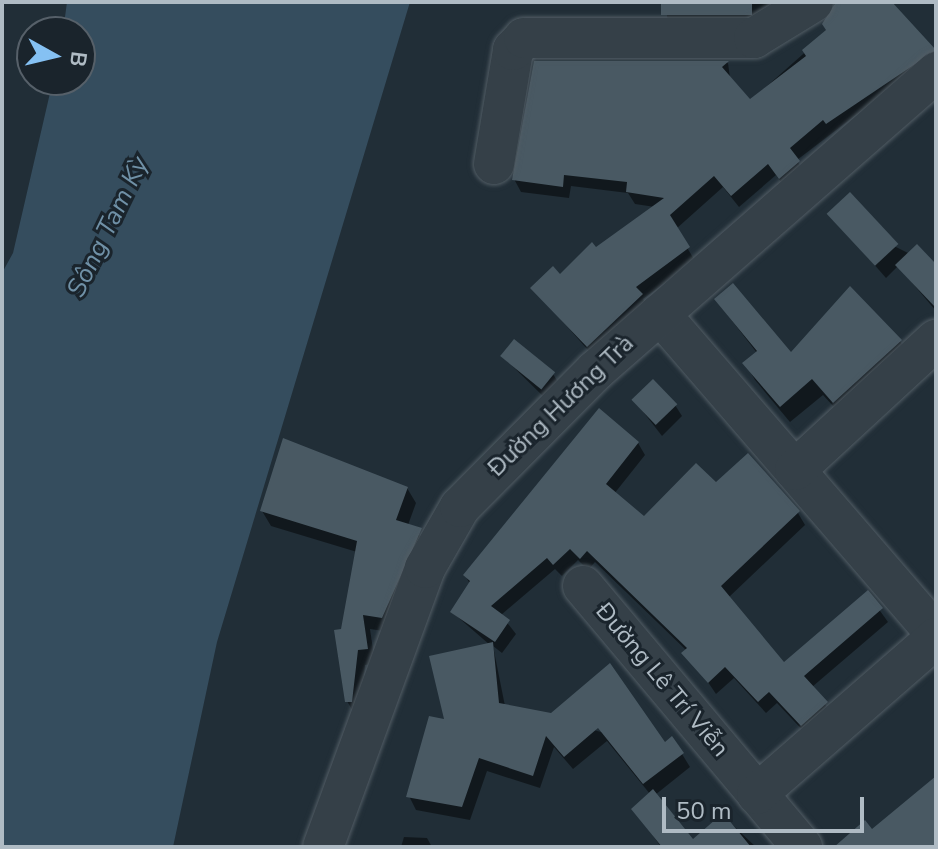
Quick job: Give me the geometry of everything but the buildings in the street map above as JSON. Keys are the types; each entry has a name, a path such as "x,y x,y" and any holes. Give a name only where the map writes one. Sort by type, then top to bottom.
{"street":[{"path":"494,164 513,50 524,38 754,38 813,2"},
{"name":"Đường Hương Trà","path":"324,843 391,653 449,521 516,445 936,72"},
{"path":"660,314 936,636 757,794"},
{"path":"795,470 936,340"},
{"name":"Đường Lê Trí Viễn","path":"583,586 802,847"}],"water":[{"name":"Sông Tam Kỳ","path":"67,2 410,2 217,642 173,847 2,847 2,273 13,253 49,96 96,96 96,16 65,16"}]}
